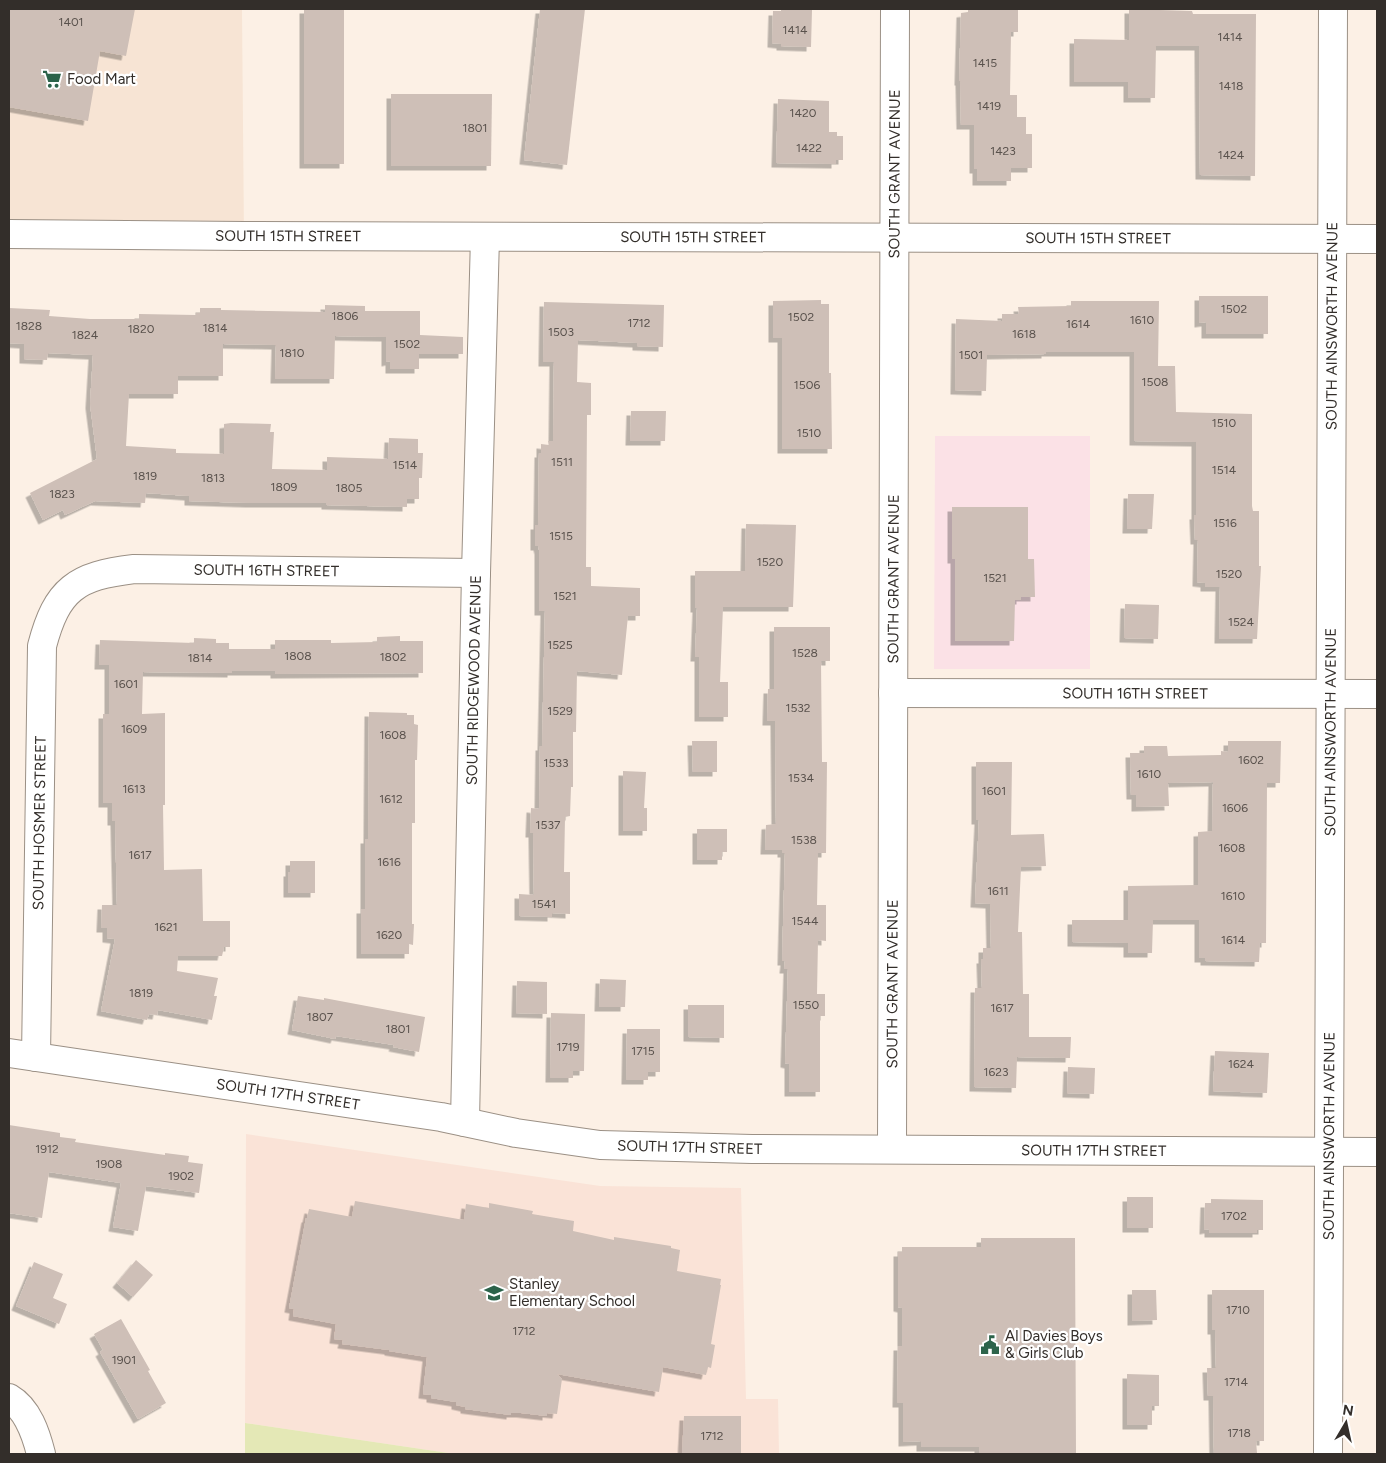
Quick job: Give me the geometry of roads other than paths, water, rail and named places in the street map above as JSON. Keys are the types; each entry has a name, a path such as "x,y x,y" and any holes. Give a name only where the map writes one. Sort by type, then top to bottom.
{"street":[{"name":"SOUTH GRANT AVENUE","path":"892,1149 896,9"},
{"name":"SOUTH AINSWORTH AVENUE","path":"1328,1454 1333,9"},
{"name":"SOUTH 15TH STREET","path":"9,234 1377,239"},
{"name":"SOUTH RIDGEWOOD AVENUE","path":"465,1122 485,237"},
{"name":"SOUTH 16TH STREET","path":"64,595 81,583 97,576 115,571 134,569 476,573"},
{"name":"SOUTH HOSMER STREET","path":"36,1057 42,646 54,610 64,595"},
{"name":"SOUTH 16TH STREET","path":"893,693 1377,694"},
{"name":"SOUTH 17TH STREET","path":"9,1053 465,1122 516,1133 600,1145 743,1148 1377,1152"},
{"path":"9,1398 24,1411 38,1440 41,1454"}],"place":[{"name":"Food Mart","path":"52,79"},
{"name":"Stanley Elementary School","path":"494,1293"},
{"name":"Al Davies Boys & Girls Club","path":"990,1345"}]}
